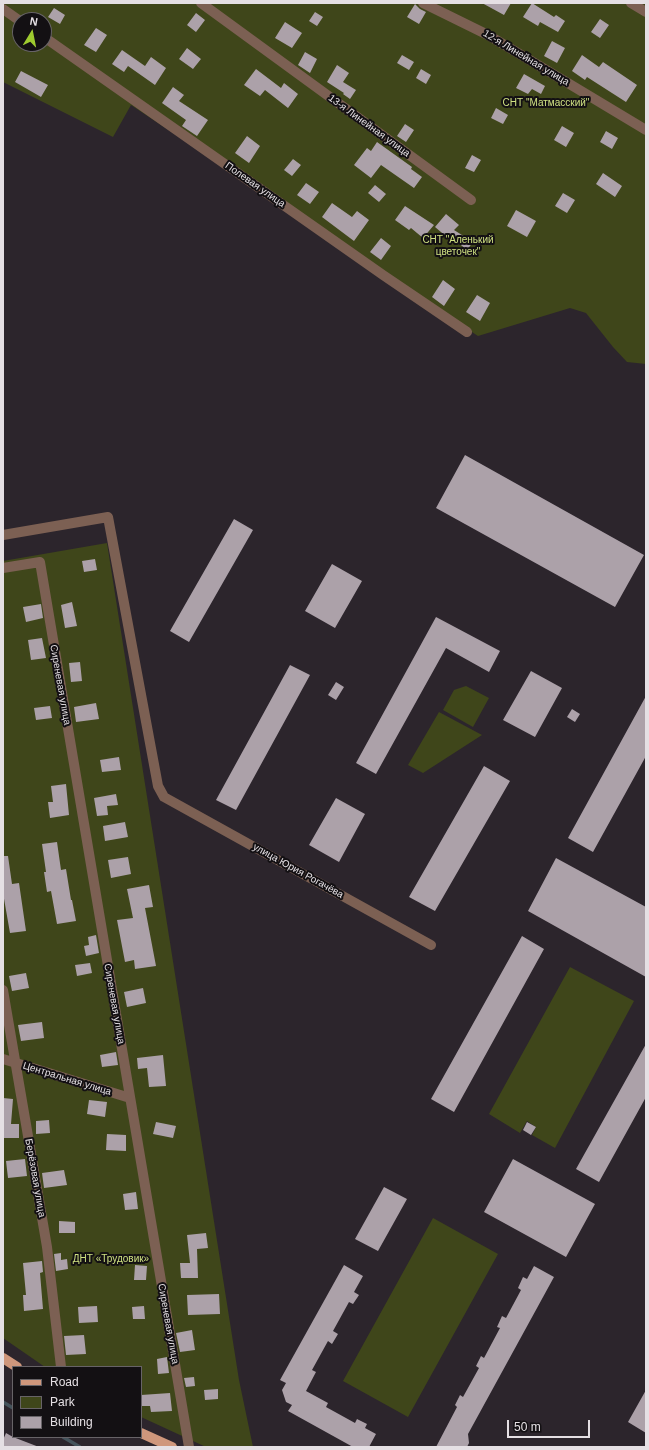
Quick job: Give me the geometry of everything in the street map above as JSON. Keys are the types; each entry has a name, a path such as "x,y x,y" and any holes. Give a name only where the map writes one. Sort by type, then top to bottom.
{"main road":[{"path":"3,1358 15,1366"},
{"path":"142,1433 172,1447"}],"street":[{"name":"13-я Линейная улица","path":"201,3 471,200"},
{"name":"12-я Линейная улица","path":"423,3 488,35 646,130"},
{"path":"631,3 646,12"},
{"path":"3,9 12,15"},
{"name":"Полевая улица","path":"52,43 383,275 467,332"},
{"name":"улица Юрия Рогачёва","path":"3,535 108,517 158,786 164,797 431,945"},
{"name":"Сиреневая улица","path":"3,568 40,562 189,1447"},
{"name":"Берёзовая улица","path":"3,990 47,1247 61,1366"},
{"name":"Центральная улица","path":"3,1059 130,1098"}],"green space":[{"path":"3,3 646,3 646,364 627,362 586,313 570,308 478,336 131,105 113,137 3,82"},
{"name":"ДНТ «Трудовик»","path":"107,543 239,1380 253,1447 206,1447 142,1417 142,1366 44,1366 3,1338 3,561"},
{"path":"466,686 489,698 473,727 443,710 454,690"},
{"path":"439,712 482,735 423,773 408,765"},
{"path":"570,967 634,1001 555,1148 532,1135 536,1127 527,1121 520,1133 489,1114"},
{"path":"433,1218 498,1254 408,1417 343,1381"}],"building":[{"path":"482,3 511,3 504,15"},
{"path":"532,3 554,17 556,15 565,21 558,32 540,22 538,26 523,17"},
{"path":"415,4 426,12 419,24 407,17"},
{"path":"54,8 65,15 60,24 52,19 51,12"},
{"path":"315,12 323,17 317,26 309,21"},
{"path":"196,13 205,20 196,32 187,25"},
{"path":"600,19 609,25 600,38 591,32"},
{"path":"285,22 302,33 292,48 275,38"},
{"path":"96,28 107,35 96,52 84,45"},
{"path":"552,41 565,48 557,63 544,56"},
{"path":"187,48 201,59 193,69 179,59"},
{"path":"122,50 145,66 151,57 166,68 155,85 128,66 124,72 112,64"},
{"path":"305,52 317,59 310,73 298,65"},
{"path":"402,55 414,62 409,70 397,63"},
{"path":"582,55 599,67 603,62 637,85 626,102 587,77 585,80 572,71"},
{"path":"337,65 349,73 343,82 356,90 350,99 343,94 344,93 327,82"},
{"path":"256,69 281,88 284,83 298,94 288,108 265,90 260,96 244,85"},
{"path":"421,69 431,75 426,84 416,78"},
{"path":"21,71 48,85 41,97 15,82"},
{"path":"524,74 545,86 541,94 532,89 528,94 516,88"},
{"path":"173,87 184,95 179,101 208,120 197,136 182,126 186,120 162,103"},
{"path":"496,108 508,115 503,124 491,118"},
{"path":"405,124 414,130 406,142 397,136"},
{"path":"562,126 574,133 566,147 554,140"},
{"path":"606,131 618,138 612,149 600,142"},
{"path":"247,136 260,146 249,163 235,153"},
{"path":"377,142 412,167 411,169 422,177 414,188 381,165 371,178 354,165 367,148 371,151"},
{"path":"472,155 481,160 474,172 465,168"},
{"path":"293,159 301,165 292,176 284,170"},
{"path":"603,173 622,186 615,197 596,184"},
{"path":"306,183 319,192 310,204 297,195"},
{"path":"375,185 386,194 379,202 368,193"},
{"path":"563,193 575,200 567,213 555,206"},
{"path":"332,203 352,217 357,211 369,220 354,241 322,217"},
{"path":"405,206 434,225 423,238 411,228 409,230 395,220"},
{"path":"516,210 536,221 527,237 507,226"},
{"path":"446,214 459,225 454,230 473,242 467,250 456,241 454,243 435,227"},
{"path":"381,238 391,246 381,260 370,252"},
{"path":"443,280 455,289 444,306 432,297"},
{"path":"477,295 490,303 480,321 466,312"},
{"path":"465,455 644,555 615,607 436,508"},
{"path":"234,519 253,530 189,642 170,631"},
{"path":"95,559 97,570 84,572 82,561"},
{"path":"332,564 362,581 335,628 305,611"},
{"path":"72,602 77,626 65,628 61,605"},
{"path":"41,604 43,618 26,622 23,607"},
{"path":"436,617 500,651 489,672 446,648 376,774 356,763"},
{"path":"42,638 46,658 31,660 28,640"},
{"path":"80,662 82,681 71,682 69,663"},
{"path":"290,665 310,675 236,810 216,800"},
{"path":"531,671 562,688 535,737 503,720"},
{"path":"336,682 344,687 336,700 328,695"},
{"path":"646,696 646,756 593,852 568,838"},
{"path":"96,703 99,719 76,722 74,707"},
{"path":"50,706 52,718 36,720 34,708"},
{"path":"572,709 580,714 575,722 567,717"},
{"path":"119,757 121,770 102,772 100,760"},
{"path":"484,766 510,781 435,911 409,897"},
{"path":"66,784 69,815 50,818 48,802 53,802 51,786"},
{"path":"116,794 118,805 107,806 108,815 97,816 94,798"},
{"path":"336,798 365,814 339,862 309,845"},
{"path":"125,822 128,837 105,841 103,826"},
{"path":"57,842 61,870 66,869 76,921 57,924 51,891 47,892 42,844"},
{"path":"3,856 8,856 12,884 19,883 26,931 10,933 3,893"},
{"path":"128,857 131,874 111,878 108,860"},
{"path":"556,858 646,907 646,977 528,911"},
{"path":"149,885 153,907 145,908 156,966 135,969 134,960 125,962 117,920 133,918 127,889"},
{"path":"96,935 99,953 86,956 84,946 89,945 88,937"},
{"path":"522,936 544,949 454,1112 431,1099"},
{"path":"90,963 92,973 77,976 75,965"},
{"path":"26,973 29,988 12,991 9,976"},
{"path":"143,988 146,1003 127,1007 124,992"},
{"path":"42,1022 44,1038 21,1041 18,1025"},
{"path":"646,1044 646,1097 599,1182 576,1169"},
{"path":"116,1052 118,1065 102,1067 100,1055"},
{"path":"163,1055 166,1086 149,1087 147,1068 138,1069 137,1058"},
{"path":"3,1098 13,1099 11,1124 19,1124 19,1138 3,1138"},
{"path":"89,1100 107,1102 105,1117 87,1114"},
{"path":"49,1120 50,1133 36,1134 36,1121"},
{"path":"156,1122 176,1126 173,1138 153,1134"},
{"path":"527,1122 536,1127 531,1135 523,1130"},
{"path":"107,1134 126,1135 126,1151 106,1150"},
{"path":"25,1159 27,1176 8,1178 6,1161"},
{"path":"513,1159 595,1204 566,1257 484,1212"},
{"path":"64,1170 67,1185 44,1188 42,1173"},
{"path":"384,1187 407,1199 378,1251 355,1239"},
{"path":"136,1192 138,1209 125,1210 123,1194"},
{"path":"59,1221 75,1222 75,1233 59,1233"},
{"path":"206,1233 208,1248 197,1249 198,1278 181,1278 180,1263 190,1263 187,1235"},
{"path":"61,1253 61,1260 67,1259 68,1269 56,1271 54,1254"},
{"path":"42,1261 43,1272 40,1273 43,1309 24,1311 23,1295 26,1295 23,1263"},
{"path":"135,1265 147,1266 146,1280 134,1280"},
{"path":"344,1265 363,1276 354,1292 359,1295 353,1304 349,1302 333,1331 338,1334 332,1344 328,1341 312,1370 316,1372 306,1391 328,1403 326,1407 355,1423 357,1419 367,1424 365,1428 376,1434 369,1447 353,1447 288,1411 292,1405 286,1402 282,1390 286,1383 280,1380"},
{"path":"534,1266 554,1277 468,1434 469,1443 467,1447 436,1447 457,1407 455,1405 460,1395 463,1397 479,1368 476,1366 481,1356 484,1358 500,1328 497,1327 502,1316 506,1318 521,1290 518,1288 523,1277 527,1279"},
{"path":"219,1294 220,1314 188,1315 187,1295"},
{"path":"97,1306 98,1322 79,1323 78,1307"},
{"path":"144,1306 145,1319 133,1319 132,1307"},
{"path":"192,1330 195,1350 180,1352 176,1333"},
{"path":"84,1335 86,1354 66,1355 64,1336"},
{"path":"167,1357 169,1373 158,1374 157,1359"},
{"path":"194,1377 195,1386 186,1387 184,1378"},
{"path":"218,1389 218,1399 205,1400 204,1390"},
{"path":"646,1390 646,1433 628,1422"},
{"path":"170,1393 172,1411 151,1412 150,1406 142,1406 142,1395"},
{"path":"6,1433 12,1436 12,1438 39,1447 3,1447 3,1440"}],"waterway":[{"path":"3,1402 12,1407"},
{"path":"65,1438 80,1447"}],"park label":[{"name":"СНТ \"Матмасский\"","path":"546,103"},
{"name":"СНТ \"Аленький цветочек\"","path":"458,246"}]}
